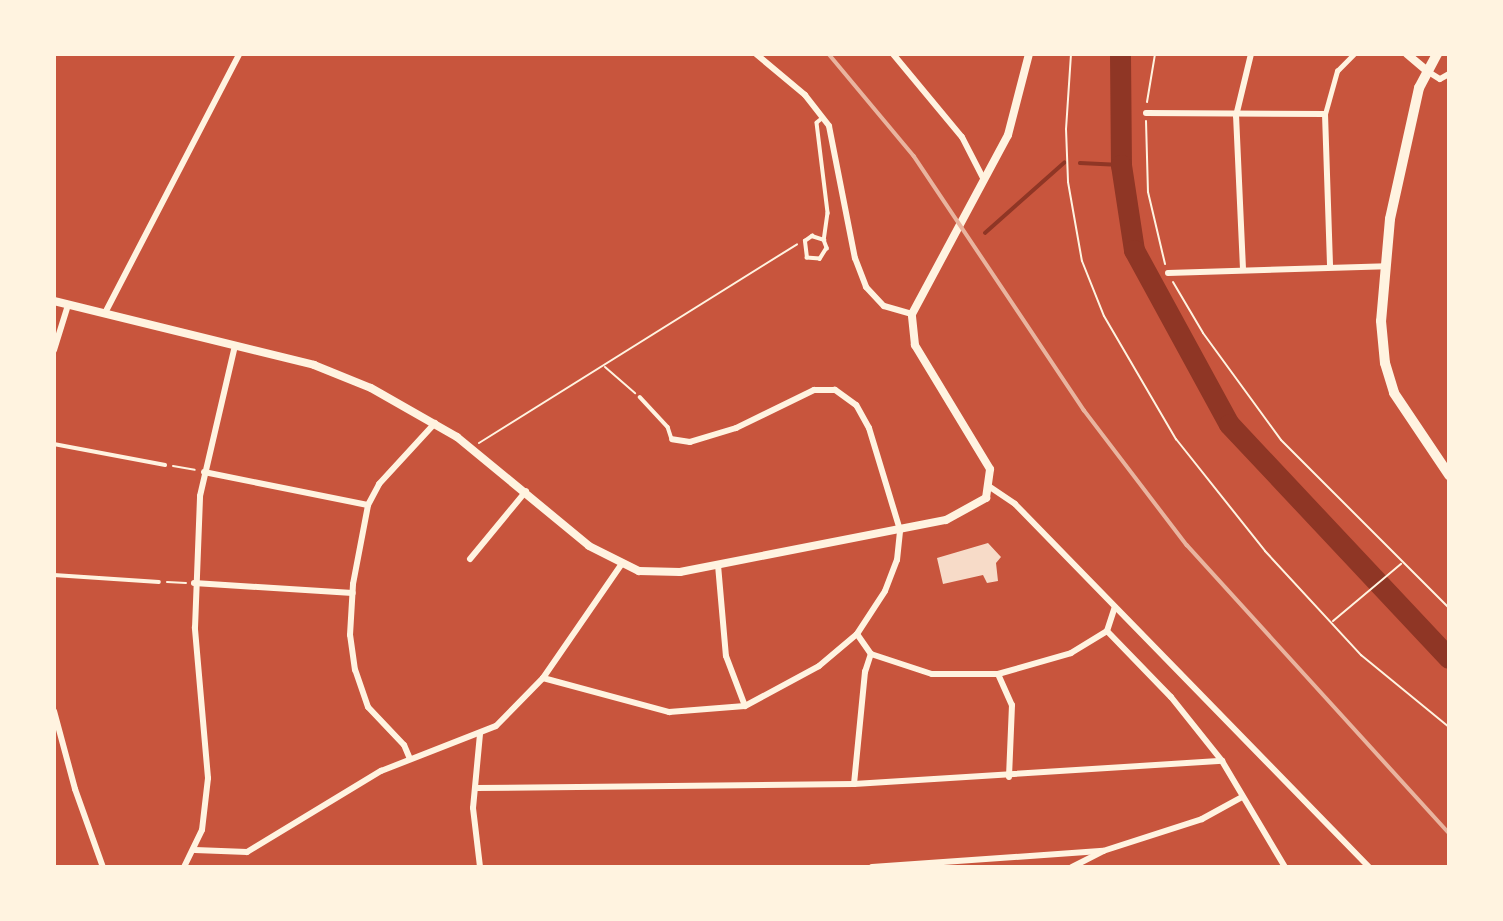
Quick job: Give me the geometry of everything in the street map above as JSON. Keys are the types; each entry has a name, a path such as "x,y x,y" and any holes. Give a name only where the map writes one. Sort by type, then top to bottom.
{"main road":[{"path":"1437,54 1426,70 1390,219 1381,321 1388,377 1409,422 1449,475"}],"street":[{"path":"105,313 239,54"},
{"path":"756,54 805,95 824,118 835,144 855,258 866,287 884,306 912,314"},
{"path":"893,54 962,137 984,180"},
{"path":"54,302 235,345 349,378 435,423 473,448 589,546 621,565 661,573 718,565 900,530 962,514 986,498 990,487 986,458 915,345 912,314 1008,135 1029,54"},
{"path":"1243,269 1236,116 1251,54"},
{"path":"1330,267 1325,114 1337,71 1354,54"},
{"path":"1407,54 1440,79 1449,74"},
{"path":"1146,113 1236,116 1325,114"},
{"path":"1168,273 1386,266"},
{"path":"54,350 68,305"},
{"path":"184,867 195,850 208,778 194,583 204,472 235,345"},
{"path":"543,678 668,712 744,706 788,687 857,634 885,591 897,560 900,530 869,428 856,405 835,390 814,390 736,428 690,442 672,439"},
{"path":"410,759 404,745 368,707 355,670 350,635 353,593 368,505 379,484 435,423"},
{"path":"204,472 368,505"},
{"path":"990,487 1014,504 1369,867"},
{"path":"470,559 526,491"},
{"path":"195,850 247,852 410,759 480,734 505,718 543,678 621,565"},
{"path":"718,565 726,656 744,706"},
{"path":"194,583 353,593"},
{"path":"857,634 871,654 932,674 998,674 1071,653 1107,632 1115,607"},
{"path":"1107,632 1171,697 1222,761 1285,867"},
{"path":"854,783 865,672 871,654"},
{"path":"998,674 1012,705 1009,777"},
{"path":"54,711 75,789 103,867"},
{"path":"480,734 474,824 480,867"},
{"path":"476,788 854,783 1009,777 1222,761"},
{"path":"872,867 1103,850 1180,828 1242,797"},
{"path":"1072,867 1103,850"}],"lane":[{"path":"824,118 817,123 828,213 824,256 807,258 805,241 812,236 824,240"},
{"path":"639,397 668,427 672,439"},
{"path":"54,444 165,464"},
{"path":"54,575 159,582"}],"path":[{"path":"1071,54 1066,129 1068,183 1082,261 1094,296 1190,458 1265,551 1386,678 1449,727"},
{"path":"1155,54 1146,113 1148,192 1168,273 1203,332 1281,440 1449,608"},
{"path":"473,448 798,244"},
{"path":"604,366 639,397"},
{"path":"165,464 186,468"},
{"path":"1332,622 1402,563"},
{"path":"159,582 178,583"}],"building":[{"path":"988,543 1001,557 996,563 998,581 987,583 983,575 943,584 937,558"}],"waterway":[{"path":"1120,54 1121,165 1134,250 1229,424 1449,658"},
{"path":"985,233 1064,163"},
{"path":"1080,163 1121,165"}],"railway":[{"path":"829,54 914,156 1084,410 1187,545 1449,833"}]}
